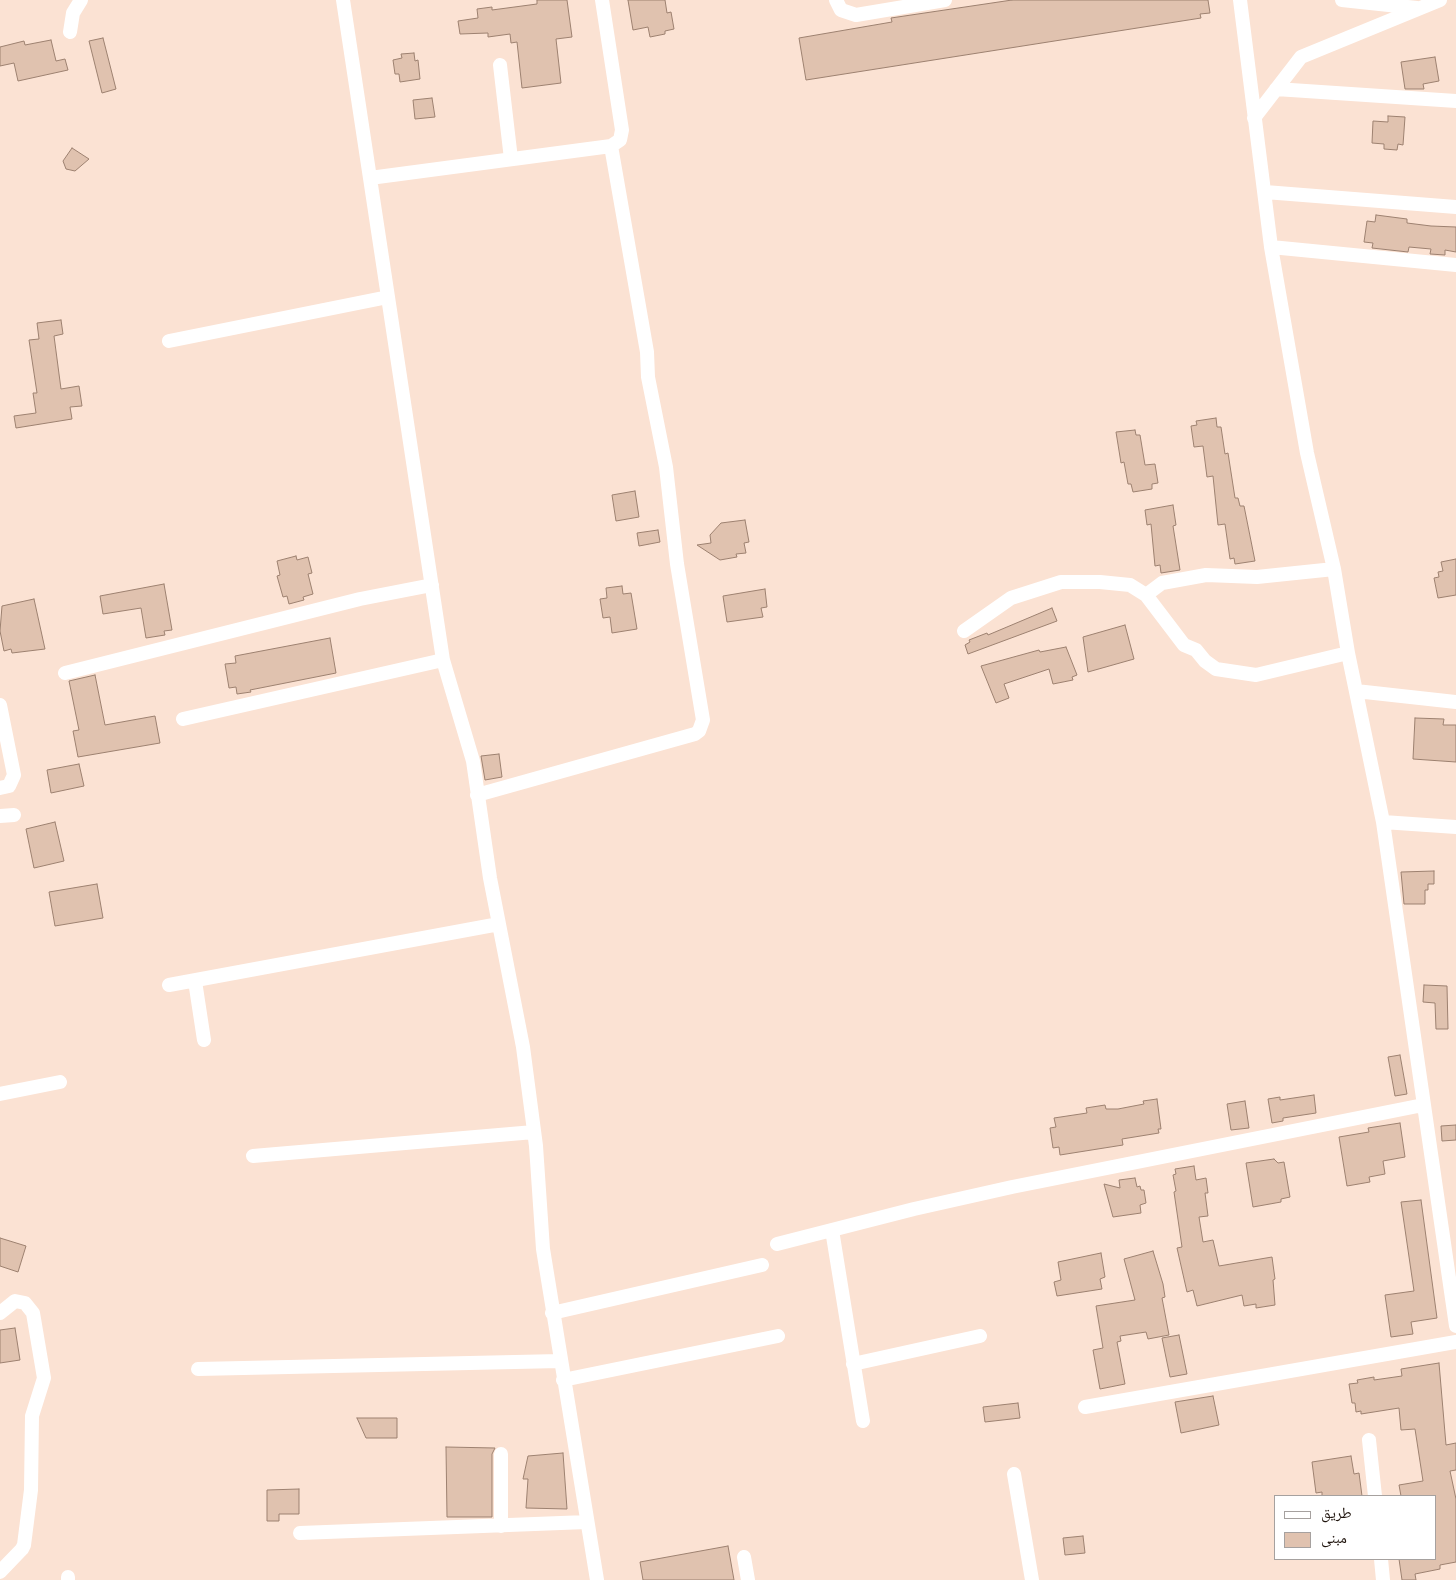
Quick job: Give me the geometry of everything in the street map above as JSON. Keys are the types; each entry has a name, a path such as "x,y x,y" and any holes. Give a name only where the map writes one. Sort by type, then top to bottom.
{"street":[{"path":"70,32 73,13 81,0"},
{"path":"344,0 443,660 472,762 499,924 523,1047 534,1132 543,1248 552,1313 597,1580"},
{"path":"370,178 611,146 620,140 622,130 602,0"},
{"path":"836,0 841,10 850,15 945,0"},
{"path":"1240,0 1271,247 1307,452 1334,569 1348,653 1383,822 1456,1326"},
{"path":"1342,0 1420,8"},
{"path":"1254,118 1301,57 1440,0"},
{"path":"500,65 511,159"},
{"path":"1276,89 1456,101"},
{"path":"477,795 695,734 699,731 703,720 677,564 666,467 648,377 647,352 611,146"},
{"path":"1265,192 1456,207"},
{"path":"1271,247 1456,265"},
{"path":"169,341 388,297"},
{"path":"1146,595 1162,584 1206,575 1257,578 1334,569"},
{"path":"964,631 1011,598 1061,582 1130,585 1146,595 1184,644 1196,650 1205,661 1216,669 1256,675 1348,653"},
{"path":"65,673 360,599 432,585"},
{"path":"183,719 443,660"},
{"path":"1356,691 1456,702"},
{"path":"0,705 14,775 9,786 0,788"},
{"path":"1383,822 1456,827"},
{"path":"169,985 499,924"},
{"path":"195,981 204,1040"},
{"path":"0,1094 60,1082"},
{"path":"777,1244 1012,1187 1423,1105"},
{"path":"253,1156 534,1132"},
{"path":"832,1230 863,1421"},
{"path":"552,1313 762,1265"},
{"path":"0,1313 15,1301 25,1302 33,1313 44,1378 32,1416 31,1490 24,1545 22,1550 0,1572"},
{"path":"563,1380 778,1336"},
{"path":"853,1364 980,1336"},
{"path":"1085,1407 1456,1342"},
{"path":"198,1369 560,1361"},
{"path":"1369,1440 1375,1495"},
{"path":"500,1526 501,1454"},
{"path":"1014,1474 1032,1580"},
{"path":"300,1533 587,1522"},
{"path":"744,1557 748,1580"},
{"path":"1381,1560 1383,1580"}],"building":[{"path":"537,0 567,0 572,37 556,39 561,83 522,88 517,42 511,43 510,34 488,37 488,33 460,34 458,21 478,18 477,9 492,7 492,10 537,4"},
{"path":"628,0 665,0 667,13 671,12 674,29 665,31 665,34 650,37 648,27 633,30"},
{"path":"1012,0 1208,0 1210,13 1200,14 1201,18 806,80 799,38 892,22 891,18"},
{"path":"103,38 116,89 102,93 89,41"},
{"path":"51,40 56,61 65,59 68,70 18,81 14,63 0,66 0,47 24,41 25,45"},
{"path":"414,53 415,61 418,60 420,79 400,82 399,74 395,74 393,60 402,58 401,54"},
{"path":"1435,57 1439,81 1423,84 1424,89 1405,89 1401,62"},
{"path":"432,98 435,117 415,119 413,100"},
{"path":"1388,116 1405,117 1403,145 1398,144 1397,150 1384,149 1384,144 1372,143 1373,121 1388,122"},
{"path":"72,148 89,159 75,171 66,169 63,161"},
{"path":"1376,215 1407,219 1407,223 1456,227 1456,252 1445,250 1445,255 1430,254 1431,249 1409,247 1408,252 1372,248 1373,243 1364,242 1367,221 1375,222"},
{"path":"61,320 63,334 54,336 61,389 79,386 82,406 70,407 72,419 16,428 14,416 36,413 33,393 37,393 29,340 39,339 37,323"},
{"path":"1216,418 1217,427 1221,427 1225,454 1228,453 1235,498 1238,498 1240,506 1244,506 1255,561 1235,564 1234,558 1230,559 1225,524 1218,525 1213,476 1207,477 1203,446 1194,447 1191,426 1197,425 1196,421"},
{"path":"1135,430 1136,435 1140,435 1145,465 1155,464 1158,483 1152,484 1152,489 1133,492 1131,484 1128,484 1124,462 1121,463 1116,432"},
{"path":"635,491 639,517 616,521 612,495"},
{"path":"1173,505 1176,525 1173,526 1180,570 1161,573 1160,565 1155,566 1151,524 1147,525 1145,510"},
{"path":"745,520 749,542 744,543 746,553 736,554 737,557 720,560 697,545 711,543 710,535 721,523"},
{"path":"658,530 660,542 639,546 637,533"},
{"path":"296,556 297,560 308,557 312,573 308,574 313,594 303,597 304,600 289,604 287,596 283,597 277,576 280,575 277,561"},
{"path":"1456,559 1456,595 1438,598 1434,578 1439,577 1438,572 1443,571 1441,562"},
{"path":"164,584 172,630 164,631 165,635 146,638 141,608 103,614 100,596"},
{"path":"622,586 623,594 631,593 637,629 612,633 610,617 603,618 600,599 607,598 606,588"},
{"path":"765,589 767,607 761,608 763,617 727,622 723,596"},
{"path":"34,599 45,649 12,653 11,649 4,651 0,631 2,606"},
{"path":"1052,608 1057,621 968,654 965,645 970,642 969,640 987,633 988,635"},
{"path":"1125,625 1134,659 1088,672 1083,637"},
{"path":"330,638 336,673 237,694 236,687 229,688 225,664 236,663 235,656"},
{"path":"1066,647 1077,675 1072,677 1073,680 1053,684 1049,669 1004,684 1009,698 996,703 981,666 1039,650 1040,652"},
{"path":"95,675 105,725 155,716 160,743 78,757 73,731 79,730 69,681"},
{"path":"1415,718 1444,719 1443,725 1456,725 1456,762 1413,759"},
{"path":"499,754 502,777 485,780 481,756"},
{"path":"79,764 84,786 51,793 47,770"},
{"path":"55,822 64,861 34,868 26,829"},
{"path":"1434,871 1434,884 1428,884 1428,890 1425,890 1425,904 1404,904 1401,872"},
{"path":"97,884 103,918 55,926 49,892"},
{"path":"1424,985 1447,986 1448,1029 1436,1029 1435,1003 1423,1002"},
{"path":"1400,1055 1407,1094 1395,1096 1388,1057"},
{"path":"1314,1095 1316,1113 1283,1118 1283,1121 1272,1123 1268,1099 1280,1097 1280,1100"},
{"path":"1157,1099 1161,1129 1158,1129 1159,1133 1122,1139 1123,1145 1060,1155 1059,1147 1053,1148 1050,1128 1056,1127 1054,1118 1087,1113 1086,1108 1105,1105 1106,1109 1118,1109 1144,1104 1143,1101"},
{"path":"1245,1101 1249,1128 1231,1130 1227,1104"},
{"path":"1400,1123 1405,1157 1383,1161 1385,1174 1369,1177 1370,1182 1347,1186 1339,1137 1369,1132 1368,1128"},
{"path":"1456,1125 1456,1140 1442,1141 1441,1126"},
{"path":"1274,1159 1278,1163 1284,1162 1290,1197 1281,1199 1281,1202 1253,1207 1246,1163"},
{"path":"1194,1166 1196,1180 1206,1178 1208,1193 1205,1193 1208,1216 1199,1217 1203,1242 1213,1240 1219,1266 1272,1257 1275,1279 1273,1280 1275,1305 1256,1308 1256,1304 1244,1306 1242,1295 1197,1306 1193,1290 1187,1292 1177,1248 1182,1247 1173,1175 1176,1174 1175,1169"},
{"path":"1135,1178 1137,1187 1140,1186 1141,1190 1144,1190 1146,1203 1140,1205 1141,1213 1113,1217 1104,1184 1120,1188 1119,1180"},
{"path":"1421,1200 1437,1318 1411,1322 1413,1334 1391,1337 1385,1295 1414,1291 1401,1202"},
{"path":"0,1238 26,1246 18,1272 0,1266"},
{"path":"1153,1251 1163,1284 1165,1297 1162,1298 1169,1335 1148,1339 1146,1332 1120,1336 1121,1341 1117,1342 1125,1384 1100,1389 1093,1350 1103,1348 1096,1306 1135,1300 1124,1259"},
{"path":"1101,1253 1105,1277 1100,1279 1102,1289 1057,1296 1054,1282 1061,1280 1058,1262"},
{"path":"15,1328 20,1360 0,1363 0,1330"},
{"path":"1179,1335 1187,1374 1170,1377 1162,1338"},
{"path":"1439,1363 1446,1445 1456,1443 1456,1470 1450,1471 1456,1499 1456,1562 1440,1565 1440,1569 1415,1574 1416,1580 1402,1580 1399,1560 1436,1560 1436,1495 1401,1495 1399,1485 1423,1481 1415,1429 1401,1430 1399,1408 1361,1414 1361,1411 1356,1412 1355,1403 1352,1403 1349,1384 1358,1383 1357,1380 1374,1377 1374,1380 1402,1376 1401,1369"},
{"path":"1213,1396 1219,1425 1181,1433 1175,1402"},
{"path":"1018,1403 1020,1418 985,1422 983,1407"},
{"path":"357,1418 397,1418 397,1438 366,1438"},
{"path":"446,1447 495,1448 492,1454 492,1517 447,1517"},
{"path":"563,1453 567,1509 526,1508 528,1479 523,1479 528,1456"},
{"path":"1351,1456 1354,1474 1359,1473 1362,1495 1322,1495 1322,1492 1316,1493 1312,1462"},
{"path":"299,1489 299,1514 279,1514 279,1521 267,1521 267,1490"},
{"path":"1083,1536 1085,1553 1065,1555 1063,1538"},
{"path":"728,1546 734,1580 643,1580 640,1562"}]}
